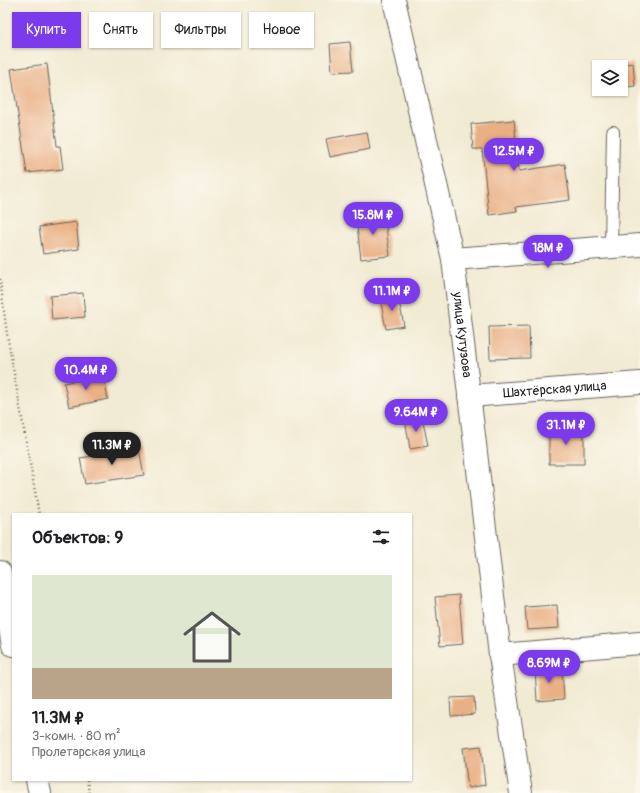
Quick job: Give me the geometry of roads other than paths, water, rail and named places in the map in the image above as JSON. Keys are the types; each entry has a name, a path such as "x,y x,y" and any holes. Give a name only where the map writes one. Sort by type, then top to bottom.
{"street":[{"name":"улица Кутузова","path":"394,0 453,259 500,655 521,793"},
{"path":"453,259 640,244"},
{"name":"Шахтёрская улица","path":"469,396 640,383"},
{"path":"0,572 12,640"},
{"path":"500,655 640,643"},
{"path":"37,781 40,793"}],"lane":[{"path":"611,247 613,132"},
{"path":"0,650 12,646"}]}
